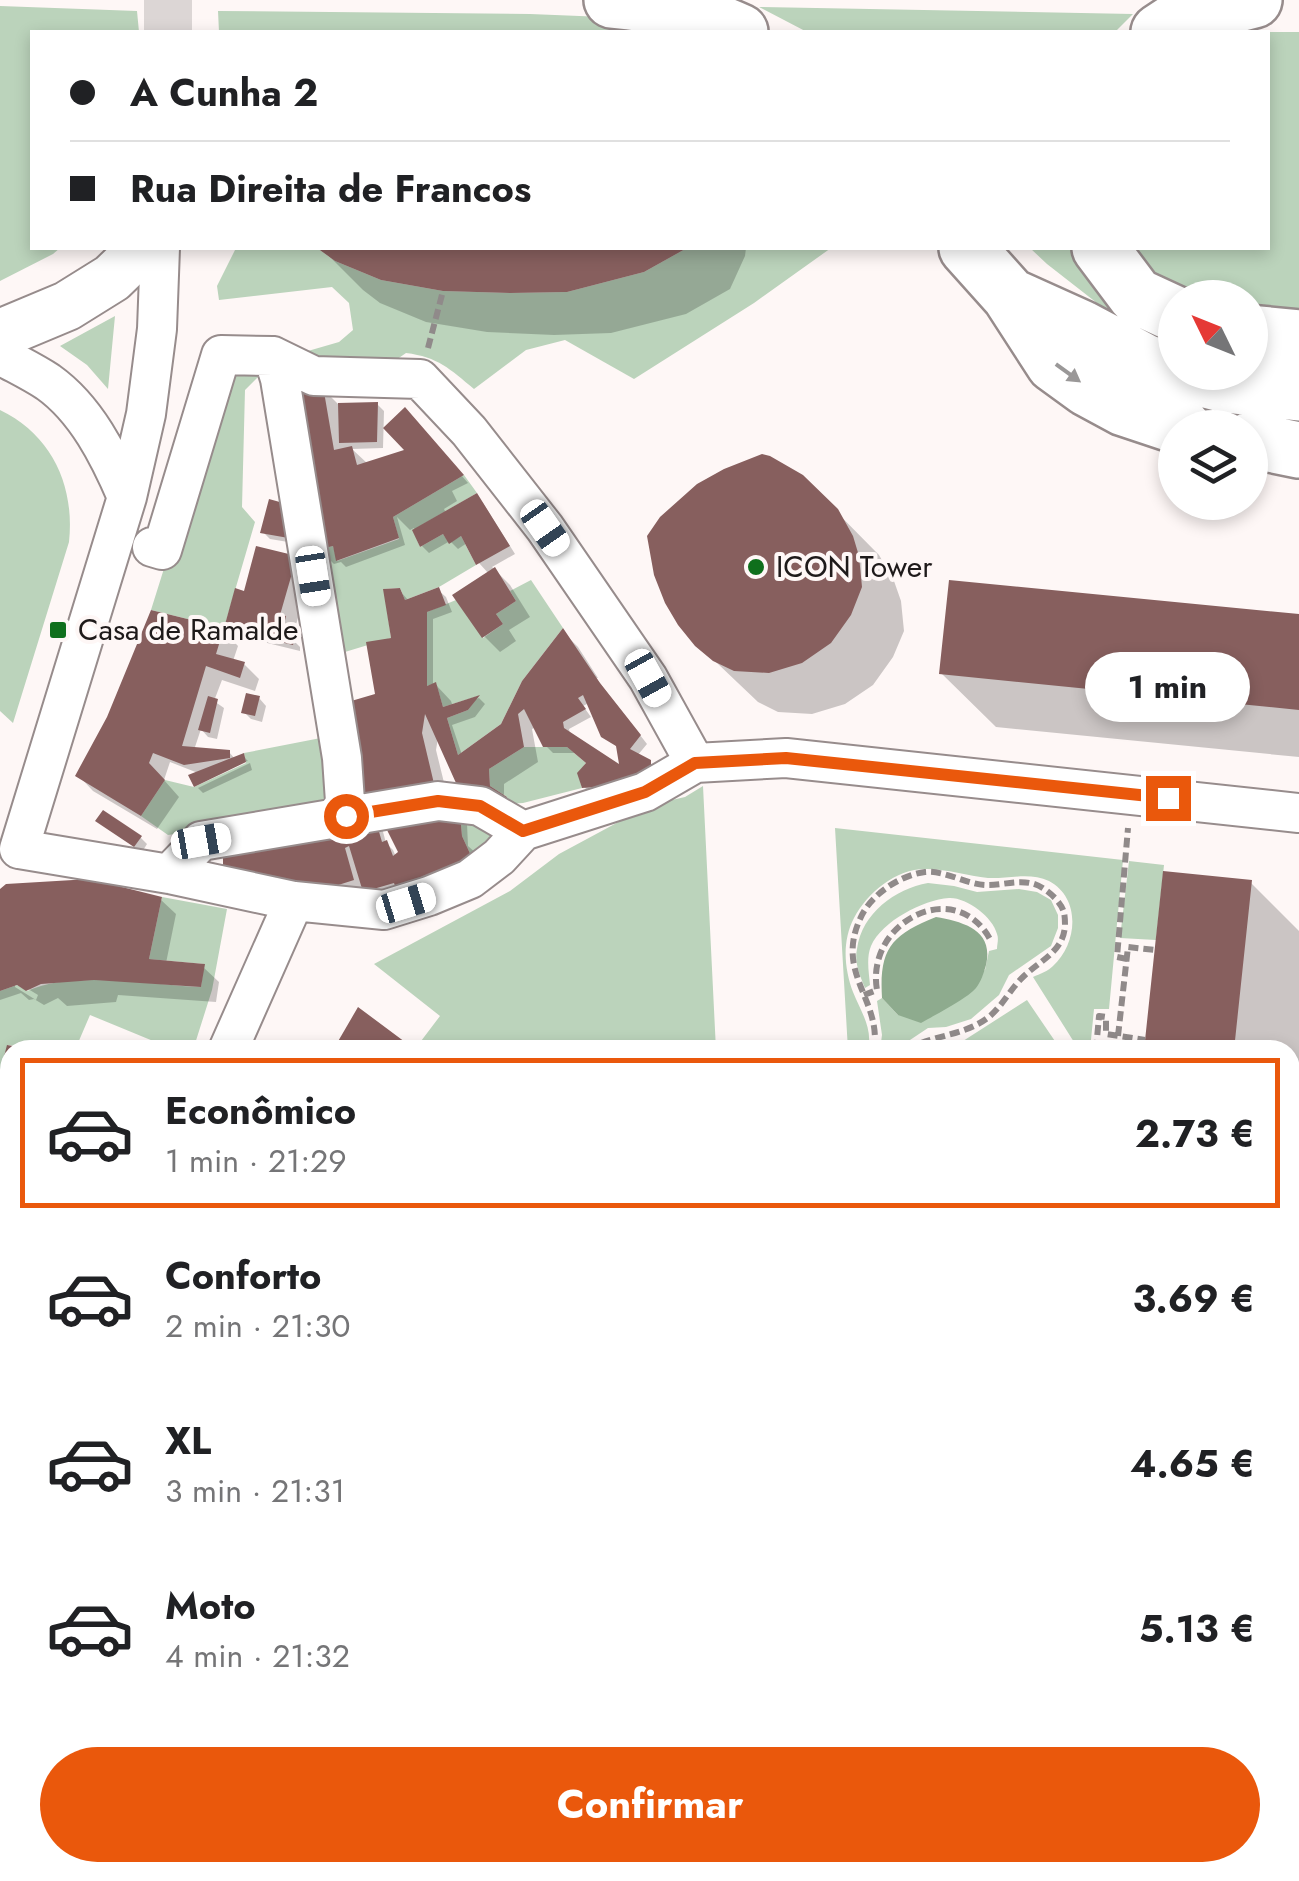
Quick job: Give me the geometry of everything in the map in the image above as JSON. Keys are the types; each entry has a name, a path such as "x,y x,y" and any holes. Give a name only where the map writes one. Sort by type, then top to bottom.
{"highway":[{"path":"612,0 681,10 735,30"},
{"path":"1162,30 1177,20 1254,0"},
{"path":"969,250 1010,296 1054,364 1124,408 1158,419"},
{"path":"1102,250 1136,296 1158,306"},
{"path":"1010,296 1158,366"},
{"path":"1268,335 1299,338"},
{"path":"1268,389 1299,392"},
{"path":"1268,444 1299,450"}],"main road":[{"path":"0,334 67,306 112,278 140,250"}],"street":[{"path":"160,250 157,329 146,414 127,497 10,854 168,874 294,902 384,910 470,879 499,857 523,831 645,792 695,763 786,758 1294,812"},
{"path":"0,354 48,382 67,399 108,453 127,497"},
{"path":"152,548 162,550 221,355 273,356 314,376 420,379 469,430 545,528 648,678 695,763"},
{"path":"273,356 280,379 342,758 346,816"},
{"path":"168,874 201,841 438,801 480,806 523,831"},
{"path":"232,1040 294,902"}],"path":[{"path":"420,379 443,291"},
{"path":"1126,959 1118,957 1131,794"},
{"path":"876,1040 870,1010 854,972 851,942 861,914 883,890 928,872 986,886 1033,883 1052,894 1065,911 1064,936 1052,955 1023,976 988,1018 930,1040"},
{"path":"864,996 877,990 874,972 879,954 906,919 927,911 949,910 969,916 984,927 992,941"},
{"path":"1118,1036 1128,947 1155,950"},
{"path":"1097,1040 1099,1016 1106,1017 1106,1034 1145,1040"}],"shaded area":[{"path":"0,6 137,11 139,30 30,30 30,250 58,250 0,281"},
{"path":"759,7 1133,14 1117,30 803,30"},
{"path":"218,11 629,18 674,30 219,30"},
{"path":"1270,32 1299,32 1299,320 1268,317 1268,280 1163,280 1142,266 1131,250 1270,250"},
{"path":"235,250 320,250 335,261 381,280 443,291 510,293 567,292 644,272 683,250 828,250 754,303 634,379 565,340 526,350 474,389 435,361 406,353 393,362 311,363 301,353 339,342 353,330 349,303 332,287 219,300 217,286"},
{"path":"1032,250 1084,250 1123,306 1120,321"},
{"path":"115,316 108,389 87,365 60,346"},
{"path":"236,366 266,369 245,390 242,507 255,522 224,628 151,610 219,393"},
{"path":"0,410 34,433 46,448 64,482 70,521 69,542 13,723 0,711"},
{"path":"464,475 477,493 413,530 420,547 443,534 449,543 461,536 476,565 439,587 405,600 400,588 384,589 391,638 335,655 317,550 333,546 337,561 399,539 393,517"},
{"path":"531,580 563,628 522,681 501,724 458,755 447,718 468,710 478,696 443,707 436,683 427,686 427,612 456,600 483,638 503,624 496,614 516,601 510,591"},
{"path":"331,736 328,810 168,835 141,816 165,780 194,787 246,763 244,753"},
{"path":"524,747 567,747 586,763 578,773 582,788 506,804 507,797 490,786 489,769"},
{"path":"703,786 716,1040 422,1040 440,1016 374,964 510,891 559,854 650,805 685,797"},
{"path":"460,814 478,817 495,837 473,860 462,836"},
{"path":"835,828 1123,860 1109,1009 1094,1009 1091,1040 1073,1040 1033,977 1053,966 1071,933 1071,909 1059,889 1034,877 988,878 927,869 905,873 884,883 854,918 846,945 848,974 869,1040 847,1040"},
{"path":"1129,861 1164,865 1156,940 1120,938"},
{"path":"928,883 977,892 1037,892 1051,900 1058,915 1058,928 1051,946 1009,975 999,995 971,1019 928,1028 910,1040 881,1040 877,1001 882,998 898,1015 985,970 989,951 997,949 994,928 978,909 949,898 927,903 904,913 876,937 869,955 870,985 865,988 856,954 866,924 892,897"},
{"path":"162,897 227,909 212,990 196,1040 151,1040 90,1015 79,1040 0,1040 0,991 17,985 27,991 66,981 112,980 201,987 204,964 149,959"},
{"path":"936,917 975,930 986,943 986,965 972,992 921,1023 898,1015 882,998 883,967 898,938"},
{"path":"1027,1000 1054,1040 965,1040"}],"building":[{"path":"320,250 683,250 644,272 567,292 443,291 381,280 335,261"},
{"path":"323,386 334,450 352,446 357,465 404,450 383,428 405,407 464,475 393,517 399,538 336,561 333,546 317,550 290,388"},
{"path":"378,402 377,442 339,443 338,403"},
{"name":"ICON Tower","path":"762,454 803,475 838,509 853,536 862,587 851,615 831,643 802,663 769,673 734,671 695,646 665,603 654,575 647,536 660,517 697,484"},
{"path":"477,493 510,546 476,565 461,536 449,544 443,534 420,547 412,530"},
{"path":"269,499 294,506 300,540 260,533"},
{"path":"256,546 297,556 280,615 286,616 282,633 295,638 293,645 224,628 235,588 244,591"},
{"path":"495,567 516,601 496,614 503,624 482,638 452,595"},
{"path":"949,580 1299,614 1299,710 939,674"},
{"path":"439,587 446,605 427,612 427,686 436,682 443,707 480,695 468,710 447,718 458,755 501,724 522,681 563,628 641,735 630,749 651,760 651,777 621,785 582,788 577,773 586,763 567,747 543,747 524,709 518,714 524,747 489,769 490,786 507,797 506,804 473,798 456,783 425,714 422,733 436,792 360,809 341,704 375,694 366,642 391,638 383,589 400,588 405,600","holes":["583,695 601,737 616,746 619,764 564,728 563,722 586,709 578,698"]},
{"path":"151,610 224,628 216,654 245,662 240,678 206,666 182,746 230,750 230,758 184,765 153,753 149,763 165,780 141,816 75,776 107,717"},
{"path":"246,693 260,696 255,716 241,713"},
{"path":"208,696 218,699 210,733 198,730"},
{"path":"244,753 246,762 194,787 188,775"},
{"path":"103,810 142,836 134,847 95,821"},
{"path":"460,814 462,836 473,860 399,897 394,883 363,892 349,846 345,848 354,880 332,887 266,882 223,866 223,851 375,818 382,842 387,840 393,856 398,852 380,816"},
{"path":"1163,871 1252,880 1235,1040 1145,1040"},
{"path":"90,879 162,897 149,959 205,964 201,987 94,980 41,984 26,991 17,985 0,991 0,889 6,884"},
{"path":"358,1007 402,1040 339,1040"}],"tunnel":[{"path":"168,0 168,30"}],"place":[{"name":"ICON Tower","path":"756,567"},
{"name":"Casa de Ramalde","path":"58,630"}],"route":[{"path":"346,816 438,801 480,806 523,831 645,792 695,763 786,758 1168,798"}]}
